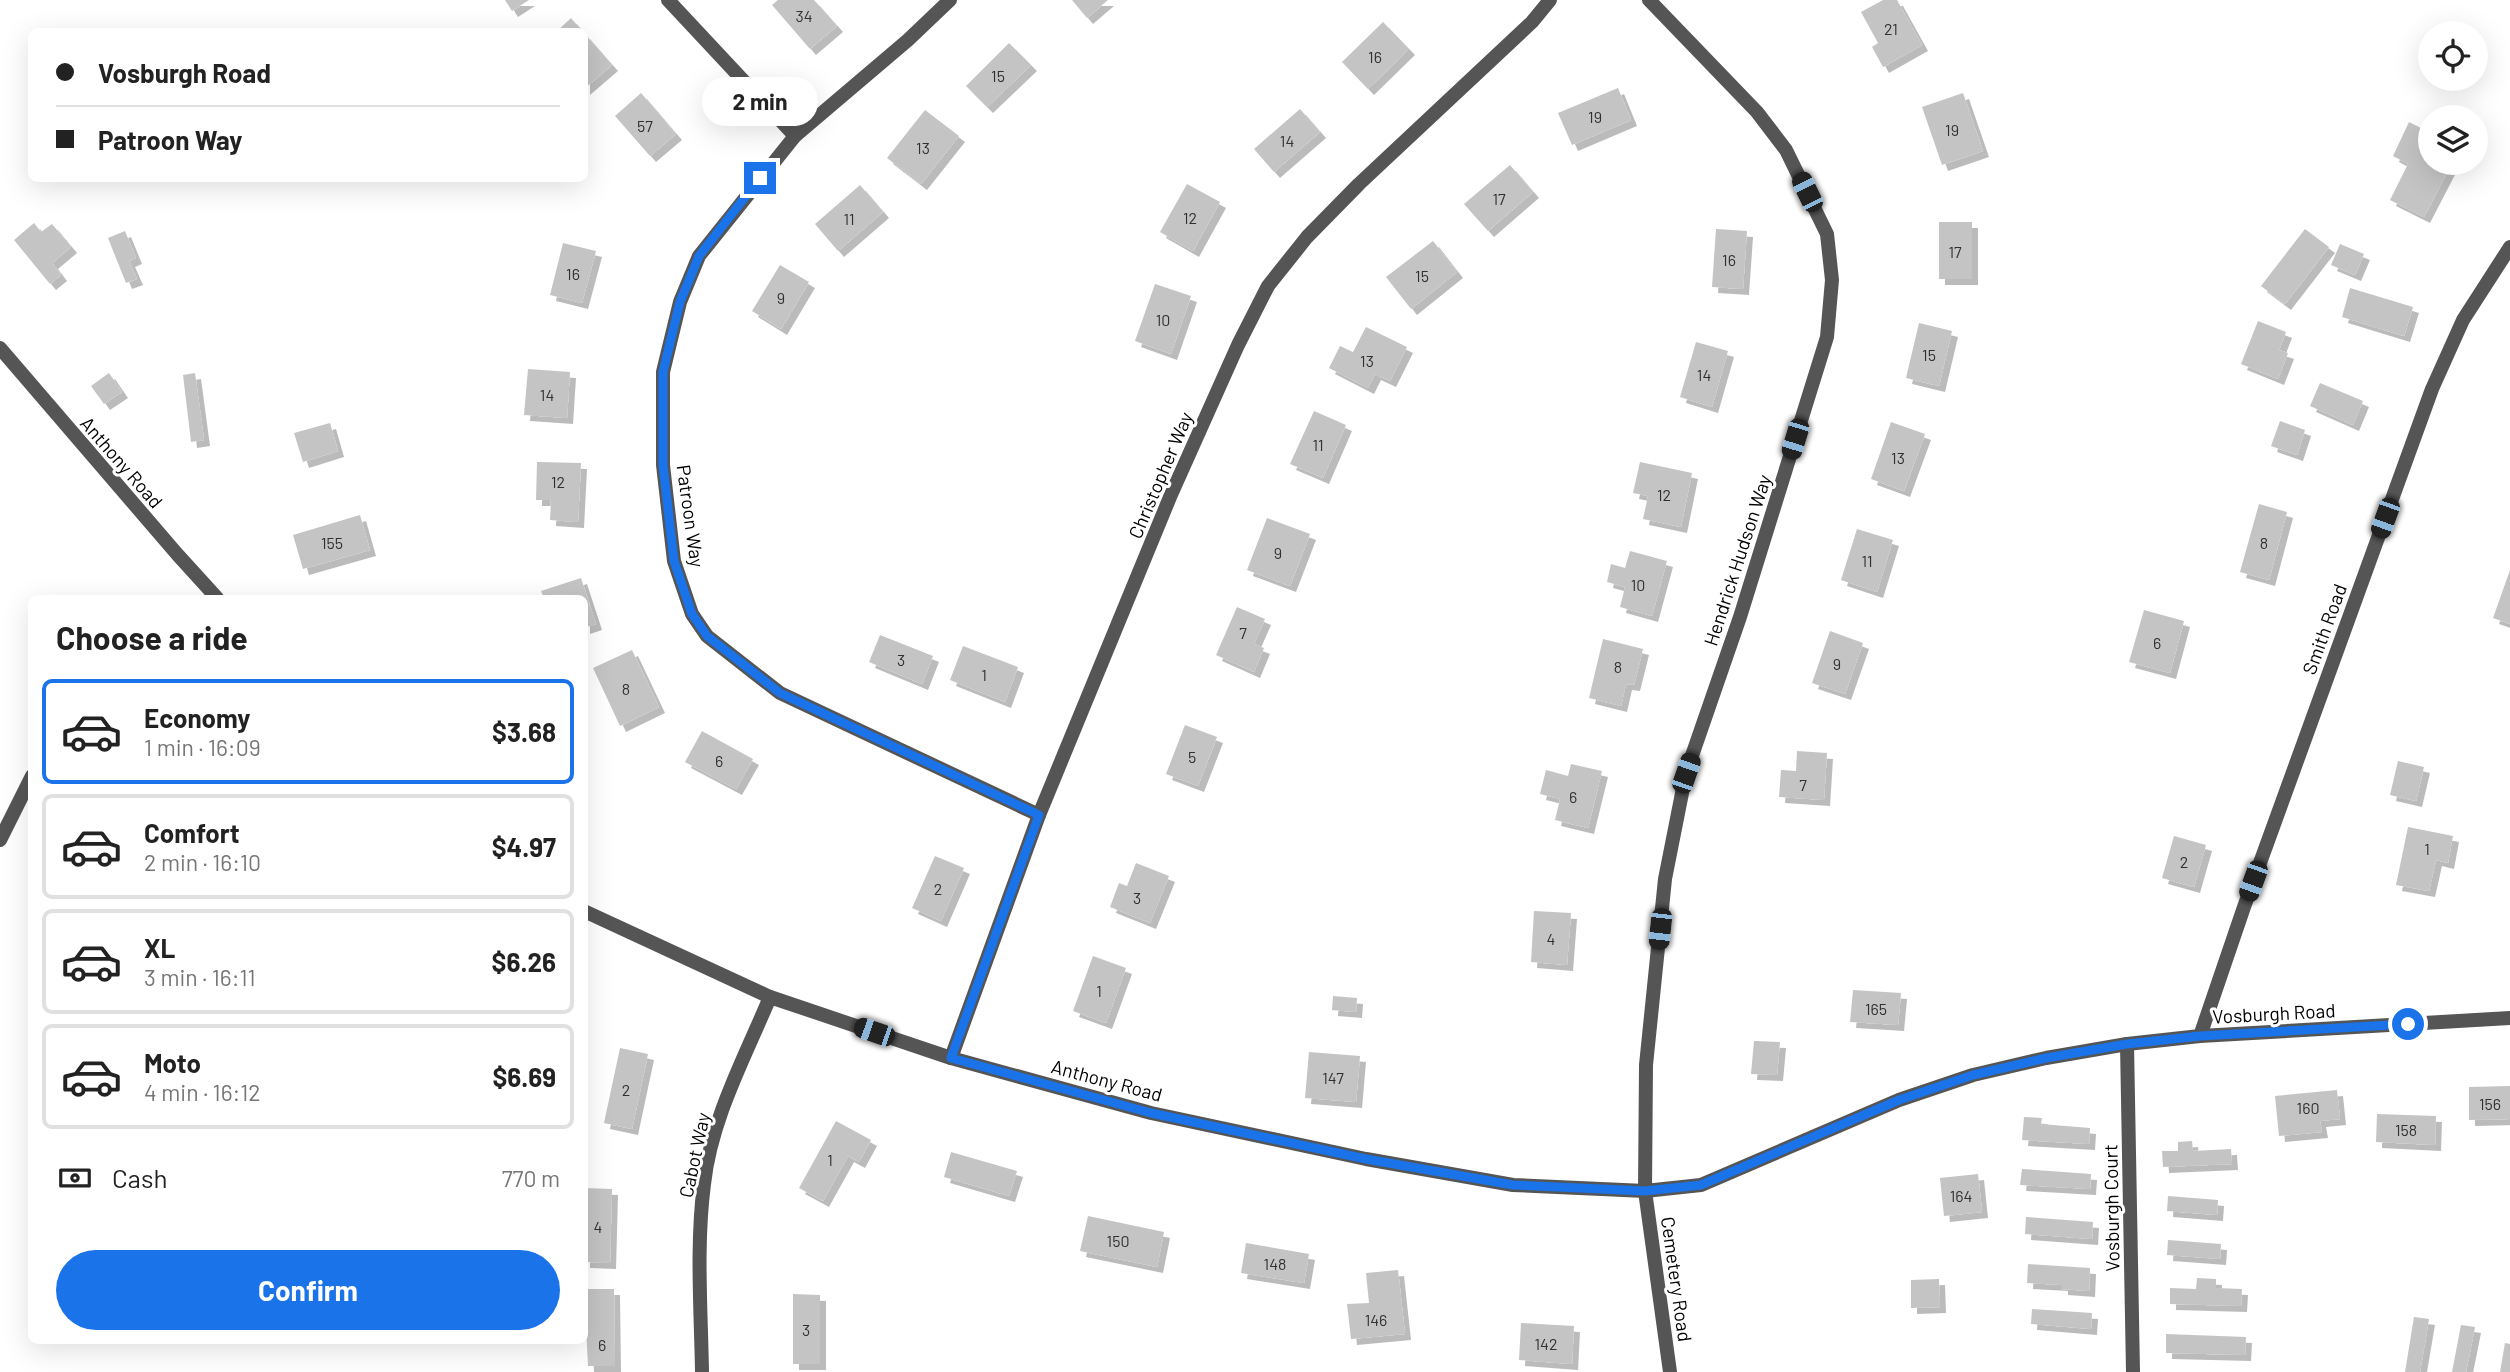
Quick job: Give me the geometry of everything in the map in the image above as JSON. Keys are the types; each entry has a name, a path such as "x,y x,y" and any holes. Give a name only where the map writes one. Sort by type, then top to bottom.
{"street":[{"path":"668,0 795,136"},
{"name":"Patroon Way","path":"950,0 908,40 795,136 699,256 680,302 663,372 663,465 674,561 692,614 707,636 780,693 1039,815"},
{"name":"Christopher Way","path":"951,1058 1039,815 1170,497 1238,345 1268,286 1307,237 1359,184 1532,22 1550,0"},
{"name":"Hendrick Hudson Way","path":"1645,1191 1646,1065 1665,879 1686,773 1740,617 1827,337 1832,279 1827,234 1786,150 1757,111 1649,0"},
{"name":"Smith Road","path":"2200,1036 2244,907 2432,389 2463,320 2510,247"},
{"name":"Anthony Road","path":"0,348 215,595"},
{"path":"0,840 28,784"},
{"name":"Anthony Road","path":"588,913 770,997 951,1058 1151,1113 1366,1159 1513,1185 1645,1191"},
{"name":"Cabot Way","path":"702,1372 701,1227 704,1182 719,1116 770,997"},
{"name":"Vosburgh Road","path":"1645,1191 1701,1185 1899,1100 1973,1075 2046,1058 2127,1044 2200,1036 2510,1018"},
{"name":"Vosburgh Court","path":"2127,1044 2133,1372"},
{"name":"Cemetery Road","path":"1645,1191 1670,1372"}],"building":[{"path":"505,0 529,0 512,11"},
{"path":"778,0 814,0 837,26 810,49 772,5"},
{"path":"1072,0 1108,0 1087,18"},
{"path":"1883,0 1897,0 1922,45 1883,67 1872,47 1878,43 1861,12"},
{"path":"571,18 580,28 560,28"},
{"path":"1383,22 1409,49 1368,89 1342,62"},
{"path":"588,38 612,65 588,86"},
{"path":"1009,43 1031,65 987,107 966,86"},
{"path":"1618,88 1631,120 1572,145 1558,113"},
{"path":"641,93 676,134 650,156 615,116"},
{"path":"1963,93 1983,151 1942,165 1922,107"},
{"path":"1300,109 1320,132 1274,172 1254,149"},
{"path":"925,110 959,136 921,184 887,158"},
{"path":"2409,122 2418,126 2418,175 2446,175 2424,217 2390,200 2408,164 2393,156"},
{"path":"1510,165 1533,192 1488,231 1464,204"},
{"path":"1187,184 1220,202 1193,251 1160,232"},
{"path":"860,185 883,212 838,251 815,224"},
{"path":"1939,222 1972,222 1972,279 1939,279"},
{"path":"34,223 41,232 52,224 71,247 52,263 61,275 50,284 14,240"},
{"path":"1716,229 1747,231 1743,289 1712,287"},
{"path":"2305,229 2329,247 2285,304 2261,286"},
{"path":"125,231 136,258 129,261 137,279 126,283 108,238"},
{"path":"1433,241 1457,272 1411,309 1386,277"},
{"path":"563,243 596,251 582,303 550,295"},
{"path":"2340,244 2364,254 2355,275 2331,265"},
{"path":"780,265 809,282 781,329 752,311"},
{"path":"1155,284 1191,296 1171,354 1135,341"},
{"path":"2350,288 2413,307 2404,336 2342,317"},
{"path":"2258,321 2286,332 2279,350 2288,353 2278,379 2241,364"},
{"path":"1919,323 1952,331 1939,386 1906,378"},
{"path":"1366,327 1407,347 1390,381 1375,374 1368,388 1329,368 1340,346 1353,352"},
{"path":"1696,342 1728,351 1712,407 1680,397"},
{"path":"528,369 570,372 567,418 524,415"},
{"path":"109,373 122,392 104,404 91,386"},
{"path":"195,373 204,440 191,442 183,375"},
{"path":"2320,383 2363,401 2353,425 2310,406"},
{"path":"1314,411 1346,425 1323,478 1290,464"},
{"path":"2280,421 2305,430 2297,455 2271,446"},
{"path":"1891,422 1925,434 1904,491 1871,479"},
{"path":"330,423 338,451 303,462 294,433"},
{"path":"537,462 581,463 578,522 550,520 551,500 536,500"},
{"path":"1640,462 1692,473 1681,527 1643,519 1648,496 1633,493"},
{"path":"2259,504 2287,512 2269,580 2240,572"},
{"path":"360,515 370,550 303,569 293,535"},
{"path":"1267,518 1310,534 1290,586 1247,570"},
{"path":"1857,529 1893,540 1877,592 1841,580"},
{"path":"1630,551 1667,561 1652,616 1620,607 1625,587 1607,582 1611,564 1625,568"},
{"path":"2510,570 2510,624 2493,618"},
{"path":"581,578 587,595 543,595 541,591"},
{"path":"588,599 596,624 588,627"},
{"path":"1237,607 1265,619 1254,644 1264,648 1254,672 1216,655"},
{"path":"2144,610 2184,621 2170,673 2129,662"},
{"path":"1830,631 1863,643 1845,694 1812,683"},
{"path":"880,635 933,656 922,684 869,662"},
{"path":"1603,639 1643,649 1634,685 1626,684 1621,706 1589,698"},
{"path":"963,646 1018,667 1005,702 950,680"},
{"path":"632,650 659,707 620,726 593,668"},
{"path":"1185,725 1217,737 1198,786 1166,774"},
{"path":"702,731 753,759 736,789 685,762"},
{"path":"1797,751 1827,753 1824,800 1779,797 1781,770 1796,771"},
{"path":"2398,761 2424,767 2416,801 2390,795"},
{"path":"1571,764 1602,771 1588,828 1555,820 1560,799 1540,794 1546,770 1568,776"},
{"path":"2408,827 2453,836 2448,863 2436,860 2429,891 2396,885"},
{"path":"2174,836 2206,845 2194,887 2162,878"},
{"path":"935,856 964,868 941,921 912,908"},
{"path":"1136,863 1169,876 1150,923 1110,907 1119,883 1127,886"},
{"path":"1534,911 1571,913 1567,965 1531,962"},
{"path":"1093,956 1126,968 1106,1023 1073,1011"},
{"path":"1853,990 1901,993 1898,1025 1850,1022"},
{"path":"1333,996 1357,998 1356,1012 1332,1010"},
{"path":"1754,1041 1780,1042 1777,1075 1751,1074"},
{"path":"620,1048 648,1054 632,1129 604,1123"},
{"path":"1309,1052 1360,1056 1356,1102 1305,1098"},
{"path":"2510,1086 2510,1119 2469,1120 2469,1087"},
{"path":"2337,1090 2340,1119 2320,1121 2322,1132 2279,1136 2275,1096"},
{"path":"2377,1114 2436,1116 2435,1145 2376,1142"},
{"path":"2024,1117 2042,1118 2041,1124 2090,1128 2089,1144 2022,1140"},
{"path":"836,1121 871,1140 859,1162 848,1156 823,1201 799,1188"},
{"path":"2192,1141 2193,1151 2231,1149 2232,1164 2163,1167 2162,1151 2178,1151 2178,1142"},
{"path":"951,1152 1017,1171 1009,1196 944,1177"},
{"path":"2022,1169 2091,1174 2090,1189 2020,1185"},
{"path":"1978,1174 1982,1212 1944,1216 1940,1178"},
{"path":"588,1188 612,1189 610,1263 588,1262"},
{"path":"2168,1196 2218,1200 2217,1215 2167,1211"},
{"path":"1088,1216 1164,1232 1157,1267 1080,1251"},
{"path":"2026,1217 2093,1222 2092,1239 2025,1234"},
{"path":"2168,1240 2221,1244 2220,1259 2167,1255"},
{"path":"1246,1243 1309,1254 1304,1283 1241,1273"},
{"path":"2028,1264 2090,1268 2089,1291 2062,1289 2062,1285 2027,1283"},
{"path":"1398,1270 1405,1334 1351,1339 1347,1304 1369,1303 1366,1273"},
{"path":"2197,1278 2216,1279 2216,1288 2242,1289 2241,1306 2170,1304 2170,1288 2196,1289"},
{"path":"1939,1279 1940,1307 1911,1308 1911,1280"},
{"path":"588,1289 614,1289 615,1366 588,1366"},
{"path":"793,1294 820,1295 820,1364 793,1364"},
{"path":"2032,1309 2092,1313 2091,1329 2031,1324"},
{"path":"2414,1317 2429,1319 2420,1372 2405,1372"},
{"path":"1521,1323 1574,1326 1572,1364 1519,1360"},
{"path":"2461,1325 2475,1327 2466,1372 2452,1372"},
{"path":"2166,1334 2246,1337 2245,1355 2166,1353"},
{"path":"2505,1343 2510,1344 2510,1372 2500,1372"}],"route":[{"path":"760,178 699,256 680,302 663,372 663,465 674,561 692,614 707,636 780,693 1039,815 951,1058 1151,1113 1366,1159 1513,1185 1645,1191 1701,1185 1899,1100 1973,1075 2046,1058 2127,1044 2200,1036 2408,1024"}]}
